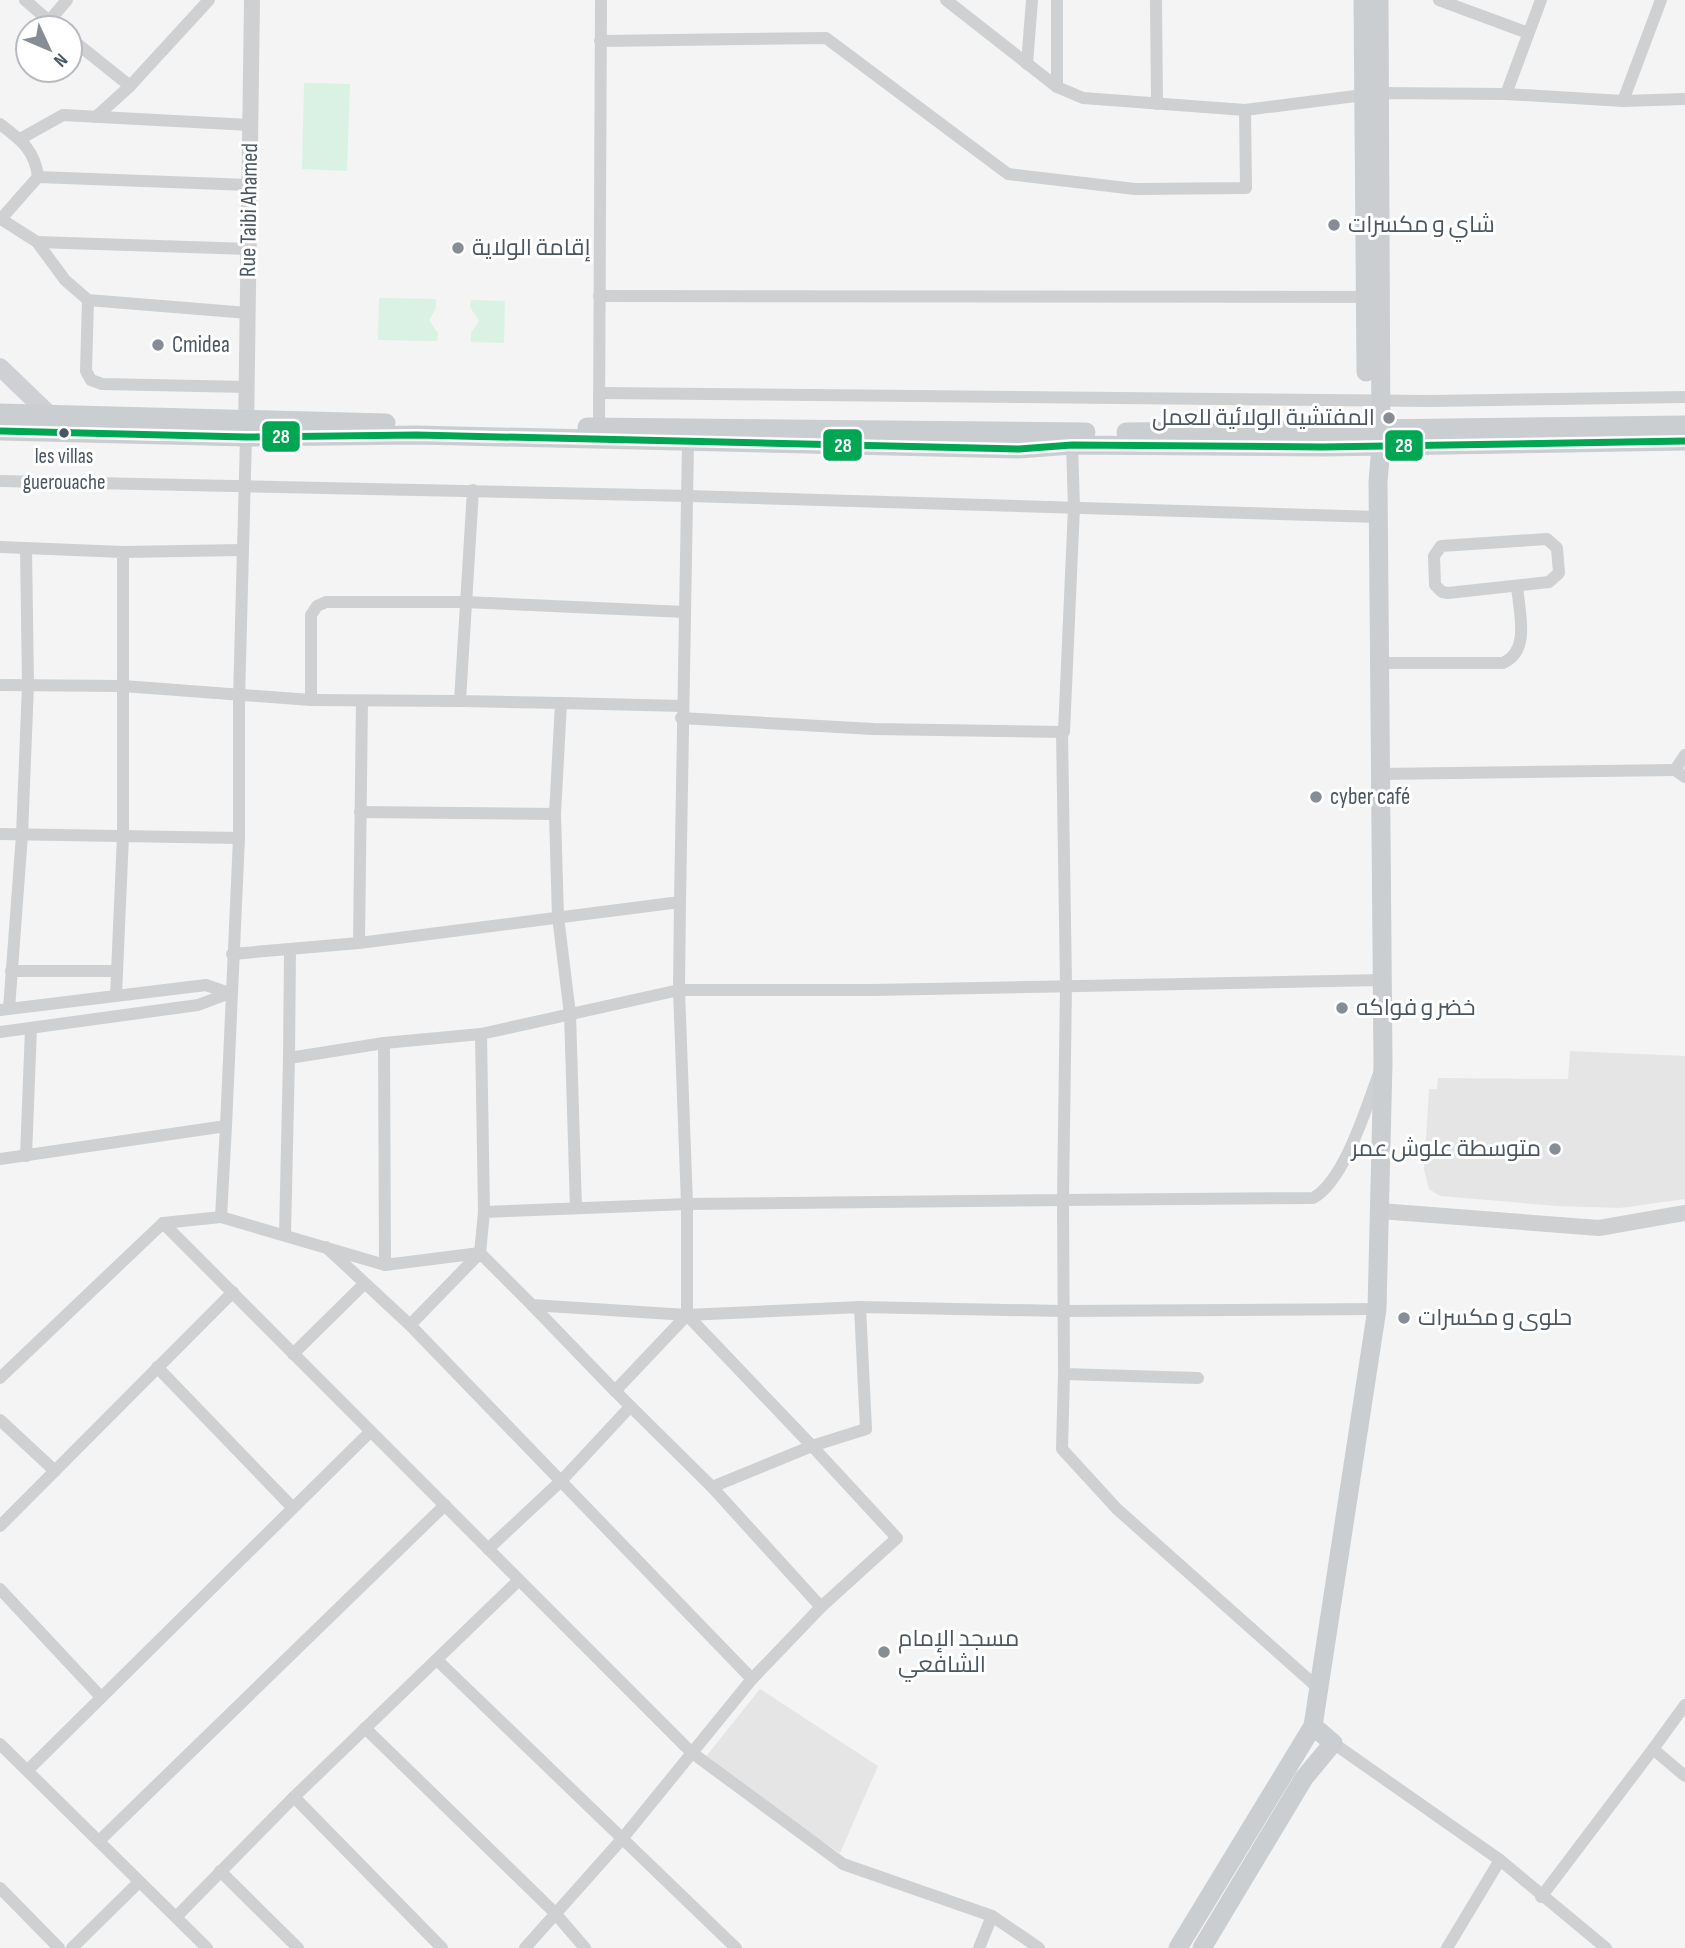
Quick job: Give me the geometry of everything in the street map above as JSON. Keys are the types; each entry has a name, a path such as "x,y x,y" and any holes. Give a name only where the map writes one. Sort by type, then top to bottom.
{"main road":[{"path":"1363,0 1372,94"},
{"path":"1178,1948 1313,1726 1377,1309 1383,1063 1378,476 1373,400 1372,94 1379,0"},
{"path":"0,366 66,433"},
{"path":"0,413 417,435 1019,449 1685,425"},
{"path":"0,431 66,433 246,428 599,427 1685,441"},
{"path":"1202,1948 1304,1778 1333,1743 1313,1726"}],"street":[{"path":"25,0 41,14"},
{"path":"96,117 130,86 209,0"},
{"name":"Rue Taibi Ahamed","path":"246,428 252,0"},
{"path":"599,427 601,0"},
{"path":"946,0 1057,87 1083,98 1245,110 1372,94 1506,94 1623,101 1685,99"},
{"path":"1027,64 1032,0"},
{"path":"1057,87 1058,0"},
{"path":"1156,0 1157,104"},
{"path":"1439,0 1528,33"},
{"path":"1506,94 1541,0"},
{"path":"1623,101 1661,0"},
{"path":"600,41 826,38 1008,174 1135,189 1245,188 1245,110"},
{"path":"84,49 130,86"},
{"path":"20,139 62,115 250,125"},
{"path":"0,124 20,139 36,160 38,177 0,219 37,242 65,280 88,300 248,313"},
{"path":"38,177 249,185"},
{"path":"37,242 249,249"},
{"path":"599,296 1372,297"},
{"path":"88,300 86,371 91,380 102,384 247,387"},
{"path":"599,393 1373,400 1685,397"},
{"path":"221,1217 239,838 239,695 242,550 247,486 246,428"},
{"path":"615,1391 687,1315 687,1204 679,990 688,443"},
{"path":"1072,445 1074,507 1062,732 1066,985 1062,1311 1065,1374 1062,1449 1116,1509 1317,1687"},
{"path":"0,481 473,490 1378,517"},
{"path":"460,701 473,490"},
{"path":"1547,539 1553,542 1557,548 1559,573 1555,579 1517,586 1442,592 1434,585 1434,556 1441,546 1450,544 1547,539"},
{"path":"0,547 123,552 242,550"},
{"path":"26,548 28,685 22,835 11,971 4,1009 206,985 230,993"},
{"path":"116,995 123,836 123,552"},
{"path":"1380,663 1503,663 1514,658 1521,646 1517,586"},
{"path":"311,700 311,615 317,606 326,602 465,603 685,612"},
{"path":"0,685 123,686 311,700 561,703 873,729 1062,732"},
{"path":"359,943 362,701"},
{"path":"561,703 555,814 558,917 570,1014 576,1208"},
{"path":"1380,774 1680,773 1685,755"},
{"path":"360,812 555,814"},
{"path":"0,834 239,838"},
{"path":"232,954 359,943 680,902"},
{"path":"285,1235 290,950"},
{"path":"11,971 117,971"},
{"path":"289,1058 384,1044 481,1034 679,990 873,990 1382,980"},
{"path":"0,1032 198,1004 230,993"},
{"path":"26,1156 31,1028"},
{"path":"410,1325 480,1253 484,1212 481,1034"},
{"path":"384,1044 384,1265"},
{"path":"484,1212 687,1204 1312,1198 1327,1188 1357,1132 1383,1063"},
{"path":"0,1159 226,1126"},
{"path":"1380,1211 1599,1228 1685,1213"},
{"path":"0,1378 163,1223 221,1217 384,1265 480,1253"},
{"path":"163,1223 369,1433 445,1504 691,1752 843,1864 992,1916 1039,1948"},
{"path":"326,1247 410,1325 752,1679"},
{"path":"480,1253 629,1408 712,1487 821,1607"},
{"path":"293,1354 364,1284"},
{"path":"0,1527 233,1293"},
{"path":"532,1305 687,1315 860,1307 1062,1311 1377,1309"},
{"path":"712,1487 812,1446 866,1429 860,1307"},
{"path":"525,1948 554,1912 622,1839 752,1679 821,1607 897,1538 687,1315"},
{"path":"157,1367 292,1507"},
{"path":"1065,1374 1198,1378"},
{"path":"488,1549 562,1480 629,1408"},
{"path":"0,1420 55,1471"},
{"path":"28,1770 369,1433"},
{"path":"99,1841 445,1504"},
{"path":"176,1917 294,1797 519,1580"},
{"path":"0,1589 100,1697"},
{"path":"437,1660 736,1948"},
{"path":"1541,1897 1685,1705"},
{"path":"365,1728 554,1912 585,1948"},
{"path":"1333,1743 1500,1860 1541,1897 1606,1948"},
{"path":"0,1744 207,1948"},
{"path":"1653,1749 1685,1776"},
{"path":"294,1797 442,1948"},
{"path":"1447,1948 1500,1860"},
{"path":"220,1871 298,1948"},
{"path":"72,1948 139,1882"},
{"path":"0,1888 59,1948"},
{"path":"979,1948 992,1916"}],"shaded area":[{"name":"متوسطة علوش عمر","path":"1570,1051 1685,1056 1685,1199 1620,1208 1557,1206 1440,1196 1429,1189 1424,1170 1429,1089 1437,1089 1438,1078 1568,1079"},
{"path":"760,1689 878,1766 840,1853 700,1764"}],"green space":[{"path":"304,83 350,84 347,171 302,169"},
{"path":"379,298 436,299 436,308 429,320 438,334 437,341 378,340"},
{"path":"471,300 505,301 504,343 471,342 471,333 479,321 470,307"}],"transit line":[{"name":"28","path":"0,431 246,437 417,435 1019,449 1072,445 1323,447 1685,441"}],"place":[{"name":"شاي و مكسرات","path":"1334,225"},
{"name":"إقامة الولاية","path":"458,248"},
{"name":"Cmidea","path":"158,345"},
{"name":"المفتشية الولائية للعمل","path":"1389,418"},
{"name":"les villas guerouache","path":"64,433"},
{"name":"cyber café","path":"1316,797"},
{"name":"خضر و فواكه","path":"1342,1008"},
{"name":"متوسطة علوش عمر","path":"1555,1149"},
{"name":"حلوى و مكسرات","path":"1404,1318"},
{"name":"مسجد الإمام الشافعي","path":"884,1652"}]}
